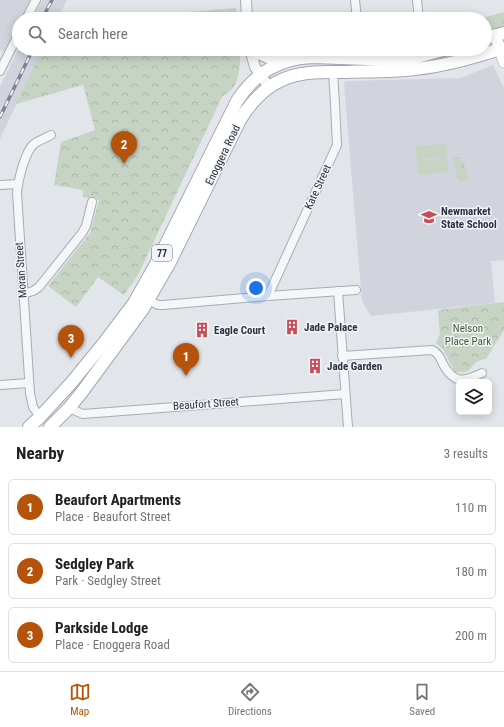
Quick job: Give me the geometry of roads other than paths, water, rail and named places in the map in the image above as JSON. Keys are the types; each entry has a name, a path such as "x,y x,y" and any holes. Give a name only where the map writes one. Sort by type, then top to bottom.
{"main road":[{"path":"495,35 502,49 504,62"},
{"name":"Enoggera Road","path":"492,52 502,49"},
{"path":"266,56 283,62"},
{"name":"Enoggera Road","path":"29,427 40,417 92,359 137,298 156,264 237,101 245,90 260,75 283,62 307,57 325,56"},
{"name":"Enoggera Road","path":"371,56 394,60 408,59 414,56"},
{"name":"Enoggera Road","path":"49,427 69,408 82,392 143,309 166,269 240,120 254,100 269,87 286,78 308,73 401,70 453,63 478,56"},
{"path":"40,417 49,427"}],"street":[{"path":"30,12 36,0"},
{"path":"246,0 247,12"},
{"path":"355,0 356,12"},
{"path":"417,0 418,12"},
{"path":"0,71 3,58 12,44"},
{"path":"252,56 260,75 269,87"},
{"name":"Kate Street","path":"268,296 337,145 332,72"},
{"name":"Moran Street","path":"40,417 31,403 17,195 18,184 29,150 36,142 51,136"},
{"path":"0,185 18,184"},
{"path":"23,294 33,292 39,287 81,236 86,226 92,202"},
{"path":"148,300 155,304 163,305 356,290"},
{"path":"338,291 348,427"},
{"path":"342,356 432,350 437,352 453,378 472,378 482,373"},
{"path":"0,385 29,383"},
{"name":"Beaufort Street","path":"69,408 82,414 345,394"}],"railway":[{"path":"46,12 52,0"},
{"path":"0,117 30,56"}],"place":[{"name":"Sedgley Park","path":"124,164"},
{"name":"Newmarket State School","path":"429,217"},
{"name":"Jade Palace","path":"292,327"},
{"name":"Eagle Court","path":"202,330"},
{"name":"Parkside Lodge","path":"71,358"},
{"name":"Jade Garden","path":"315,366"},
{"name":"Beaufort Apartments","path":"186,376"}],"park label":[{"name":"Nelson Place Park","path":"468,334"}]}
